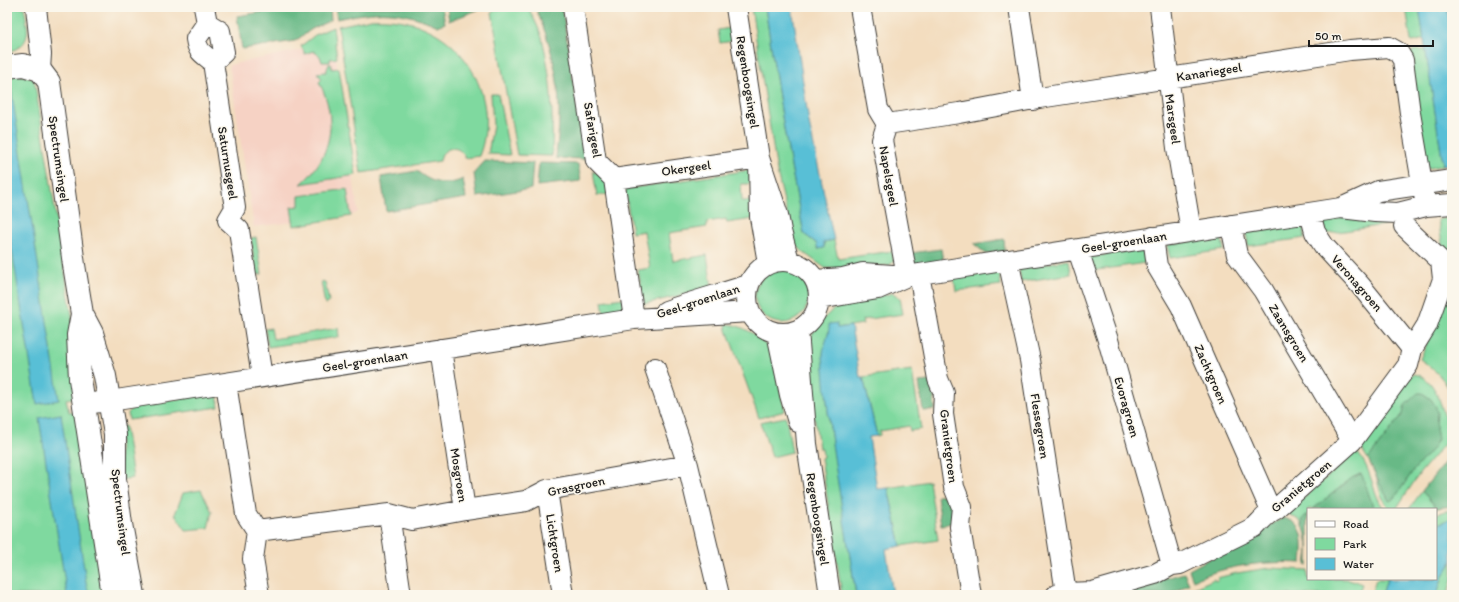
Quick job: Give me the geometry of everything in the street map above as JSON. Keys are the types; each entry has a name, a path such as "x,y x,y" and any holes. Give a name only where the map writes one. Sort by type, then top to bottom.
{"street":[{"name":"Spectrumsingel","path":"36,7 41,54 23,67 49,82 82,314 92,333 105,376 116,434 115,479 121,524 134,595"},
{"name":"Safarigeel","path":"573,7 596,160 614,179"},
{"name":"Regenboogsingel","path":"736,7 759,158 760,217 768,263"},
{"path":"860,7 878,109 887,124"},
{"path":"1018,7 1033,100"},
{"name":"Marsgeel","path":"1160,7 1168,79 1191,231"},
{"name":"Saturnusgeel","path":"205,15 196,39 198,49 213,62 234,208 228,220 239,230 262,377"},
{"name":"Kanariegeel","path":"887,124 1350,50 1389,47 1398,52 1403,60 1410,113 1423,184"},
{"name":"Napelsgeel","path":"887,124 882,140 913,275"},
{"name":"Okergeel","path":"614,179 759,158"},
{"name":"Regenboogsingel","path":"759,158 778,215 789,261"},
{"path":"614,179 641,318"},
{"name":"Geel-groenlaan","path":"817,290 878,289 913,275 1341,208 1378,192 1452,180"},
{"path":"1423,184 1426,206"},
{"name":"Geel-groenlaan","path":"1341,208 1398,213 1426,206 1452,204"},
{"name":"Veronagroen","path":"1310,213 1315,232 1324,246 1360,285 1412,349"},
{"name":"Zaansgroen","path":"1231,225 1237,255 1263,290 1352,441"},
{"name":"Granietgroen","path":"1061,594 1092,592 1155,574 1172,565 1180,564 1255,527 1271,511 1276,509 1352,441 1408,365 1412,349 1427,325 1443,279 1441,261 1404,226"},
{"name":"Zachtgroen","path":"1153,237 1157,266 1181,306 1271,511"},
{"name":"Evoragroen","path":"1078,250 1108,340 1172,565"},
{"path":"782,260 789,261 804,267 811,273 817,290 818,307 813,317 805,326 792,332 778,333 761,326 754,320 746,298 748,285 753,276 760,269 768,263 782,260"},
{"name":"Flessegroen","path":"1008,260 1030,360 1061,594"},
{"name":"Granietgroen","path":"913,275 938,379 944,392 942,414 954,487 962,507 960,527 971,595"},
{"name":"Geel-groenlaan","path":"641,318 748,285"},
{"name":"Geel-groenlaan","path":"83,404 641,318 718,315 750,312"},
{"name":"Spectrumsingel","path":"82,314 78,335 80,379 113,595"},
{"name":"Regenboogsingel","path":"798,330 807,444 830,595"},
{"name":"Regenboogsingel","path":"778,333 794,412 807,444"},
{"name":"Mosgroen","path":"257,531 389,514 412,520 465,510 441,350"},
{"path":"655,368 688,466 720,595"},
{"path":"226,383 246,514 257,531 253,559 259,595"},
{"name":"Grasgroen","path":"465,510 526,501 547,490 688,466"},
{"name":"Lichtgroen","path":"547,490 563,595"},
{"path":"389,514 401,595"}],"shaded area":[{"path":"334,43 358,212 351,216 294,226 293,222 254,227 229,65"}],"green space":[{"path":"7,7 24,7 27,27 26,39 18,48 11,51 15,74 33,78 35,84 72,316 75,398 66,399 69,412 76,411 104,595 7,595"},
{"path":"295,7 330,7 331,20 312,29 295,41 242,49 237,16"},
{"path":"335,7 442,7 445,23 438,26 412,16 388,13 364,14 337,19"},
{"path":"447,7 485,7 449,21"},
{"path":"503,7 528,7 538,26 542,38 548,67 551,97 552,156 517,155 492,12"},
{"path":"535,7 562,7 585,159 556,158 559,104 556,75 546,34"},
{"path":"751,7 765,7 784,129 804,234 816,243 818,249 824,248 824,242 834,240 838,259 892,251 894,260 890,265 838,269 825,268 804,253 794,243 777,172"},
{"path":"1406,7 1419,7 1424,39 1413,42 1411,41"},
{"path":"1447,7 1452,7 1451,36"},
{"path":"371,19 398,20 425,28 442,38 457,50 469,65 478,82 483,100 485,118 484,137 479,156 465,158 461,151 452,148 448,149 442,154 440,161 361,173 338,26"},
{"path":"333,27 337,58 330,59 330,62 322,62 320,56 313,51 305,54 301,46 315,35"},
{"path":"731,28 733,41 720,43 718,30"},
{"path":"1414,50 1426,50 1443,165 1431,168 1426,167 1409,54"},
{"path":"329,64 331,64 332,69 339,68 356,175 301,184 312,173 326,149 330,123 329,109 319,82 322,79 317,73 326,72"},
{"path":"491,94 498,94 510,155 488,154 493,125"},
{"path":"485,161 533,163 531,189 477,197 474,173"},
{"path":"539,163 578,164 581,181 537,186"},
{"path":"750,170 750,184 741,184 742,201 751,201 753,219 727,223 726,219 707,222 707,227 669,233 673,261 707,255 712,288 644,304 638,270 650,268 644,231 632,233 625,189"},
{"path":"417,171 433,181 451,183 463,179 466,198 386,211 381,177"},
{"path":"593,171 606,178 608,194 597,196"},
{"path":"347,189 351,216 294,226 291,207 299,206 299,196"},
{"path":"1350,216 1381,218 1397,223 1325,234 1323,221"},
{"path":"1452,218 1452,398 1447,386 1440,376 1420,359 1444,303 1447,275 1438,219"},
{"path":"1303,224 1305,238 1248,246 1246,232"},
{"path":"1221,236 1224,250 1170,258 1167,245"},
{"path":"256,237 262,274 256,275 251,238"},
{"path":"1004,239 1005,251 986,254 974,244"},
{"path":"941,249 943,261 913,265 911,253"},
{"path":"1143,249 1145,263 1091,271 1089,257"},
{"path":"1069,260 1071,274 1021,282 1019,268"},
{"path":"777,269 787,269 797,273 805,281 809,291 809,301 805,311 797,319 787,323 777,323 767,319 759,311 755,301 755,291 759,281 767,273"},
{"path":"999,271 1001,285 956,291 954,278"},
{"path":"321,281 325,282 329,301 326,305 325,305"},
{"path":"893,293 900,298 903,314 862,320 863,324 837,328 829,331 823,354 829,422 856,595 842,595 821,458 823,457 822,448 819,448 814,415 809,342 817,326 831,311 841,305"},
{"path":"623,298 625,312 604,315 602,301"},
{"path":"726,324 739,327 752,333 769,348 772,354 785,411 759,418"},
{"path":"271,328 273,339 338,328 339,337 268,347 265,329"},
{"path":"912,370 921,429 910,431 909,426 880,431 880,435 877,436 863,377"},
{"path":"1412,374 1421,376 1428,381 1434,388 1442,407 1449,435 1447,441 1420,473 1397,508 1388,508 1381,495 1376,476 1380,484 1394,499 1437,434 1436,412 1433,402 1422,393 1403,414 1368,459 1361,448"},
{"path":"930,381 933,384 935,410 923,411 919,382"},
{"path":"217,392 219,407 129,420 128,413 134,407"},
{"path":"1418,393 1422,393 1431,399 1436,407 1436,429 1438,439 1434,447 1413,471 1394,499 1389,501 1368,459 1403,414 1405,405"},
{"path":"786,417 792,452 772,457 760,422"},
{"path":"125,426 133,478 119,480 120,427"},
{"path":"1356,451 1366,465 1383,508 1374,508 1360,474 1352,478 1314,508 1307,508 1307,515 1303,518 1303,527 1300,521 1287,513"},
{"path":"1452,453 1452,506 1437,508 1422,491"},
{"path":"1360,474 1362,475 1374,508 1314,508 1352,478"},
{"path":"929,481 938,540 901,546 888,488"},
{"path":"201,490 212,512 208,528 186,530 175,514 183,493"},
{"path":"1422,491 1433,504 1439,508 1437,508 1410,508"},
{"path":"948,494 952,499 953,523 941,525 937,496"},
{"path":"1445,511 1452,511 1452,518 1437,525 1437,514"},
{"path":"1307,515 1307,540 1303,518"},
{"path":"1283,518 1294,522 1301,531 1303,542 1302,563 1246,565 1219,571 1193,580 1189,570"},
{"path":"1452,561 1452,580 1447,595 1437,595 1442,578"},
{"path":"1269,568 1307,570 1307,580 1352,580 1362,584 1358,595 1179,595 1214,579 1215,581 1218,580 1217,578"},
{"path":"1184,573 1189,584 1170,595 1105,595"},
{"path":"1376,580 1387,580 1382,595 1371,595"}],"water":[{"path":"765,7 792,7 809,123 834,240 824,242 824,248 818,249 816,243 804,234 784,129"},
{"path":"1419,7 1447,7 1452,41 1452,164 1443,165"},
{"path":"7,75 9,75 59,400 37,404 7,220"},
{"path":"837,323 837,328 851,326 860,377 863,377 877,436 869,437 877,489 888,488 901,546 886,549 893,595 856,595 832,447 825,387 823,353 829,324"},
{"path":"61,414 89,595 67,595 39,418"},
{"path":"1452,518 1452,561 1442,578 1437,595 1382,595 1387,580 1437,580 1437,525"}]}
